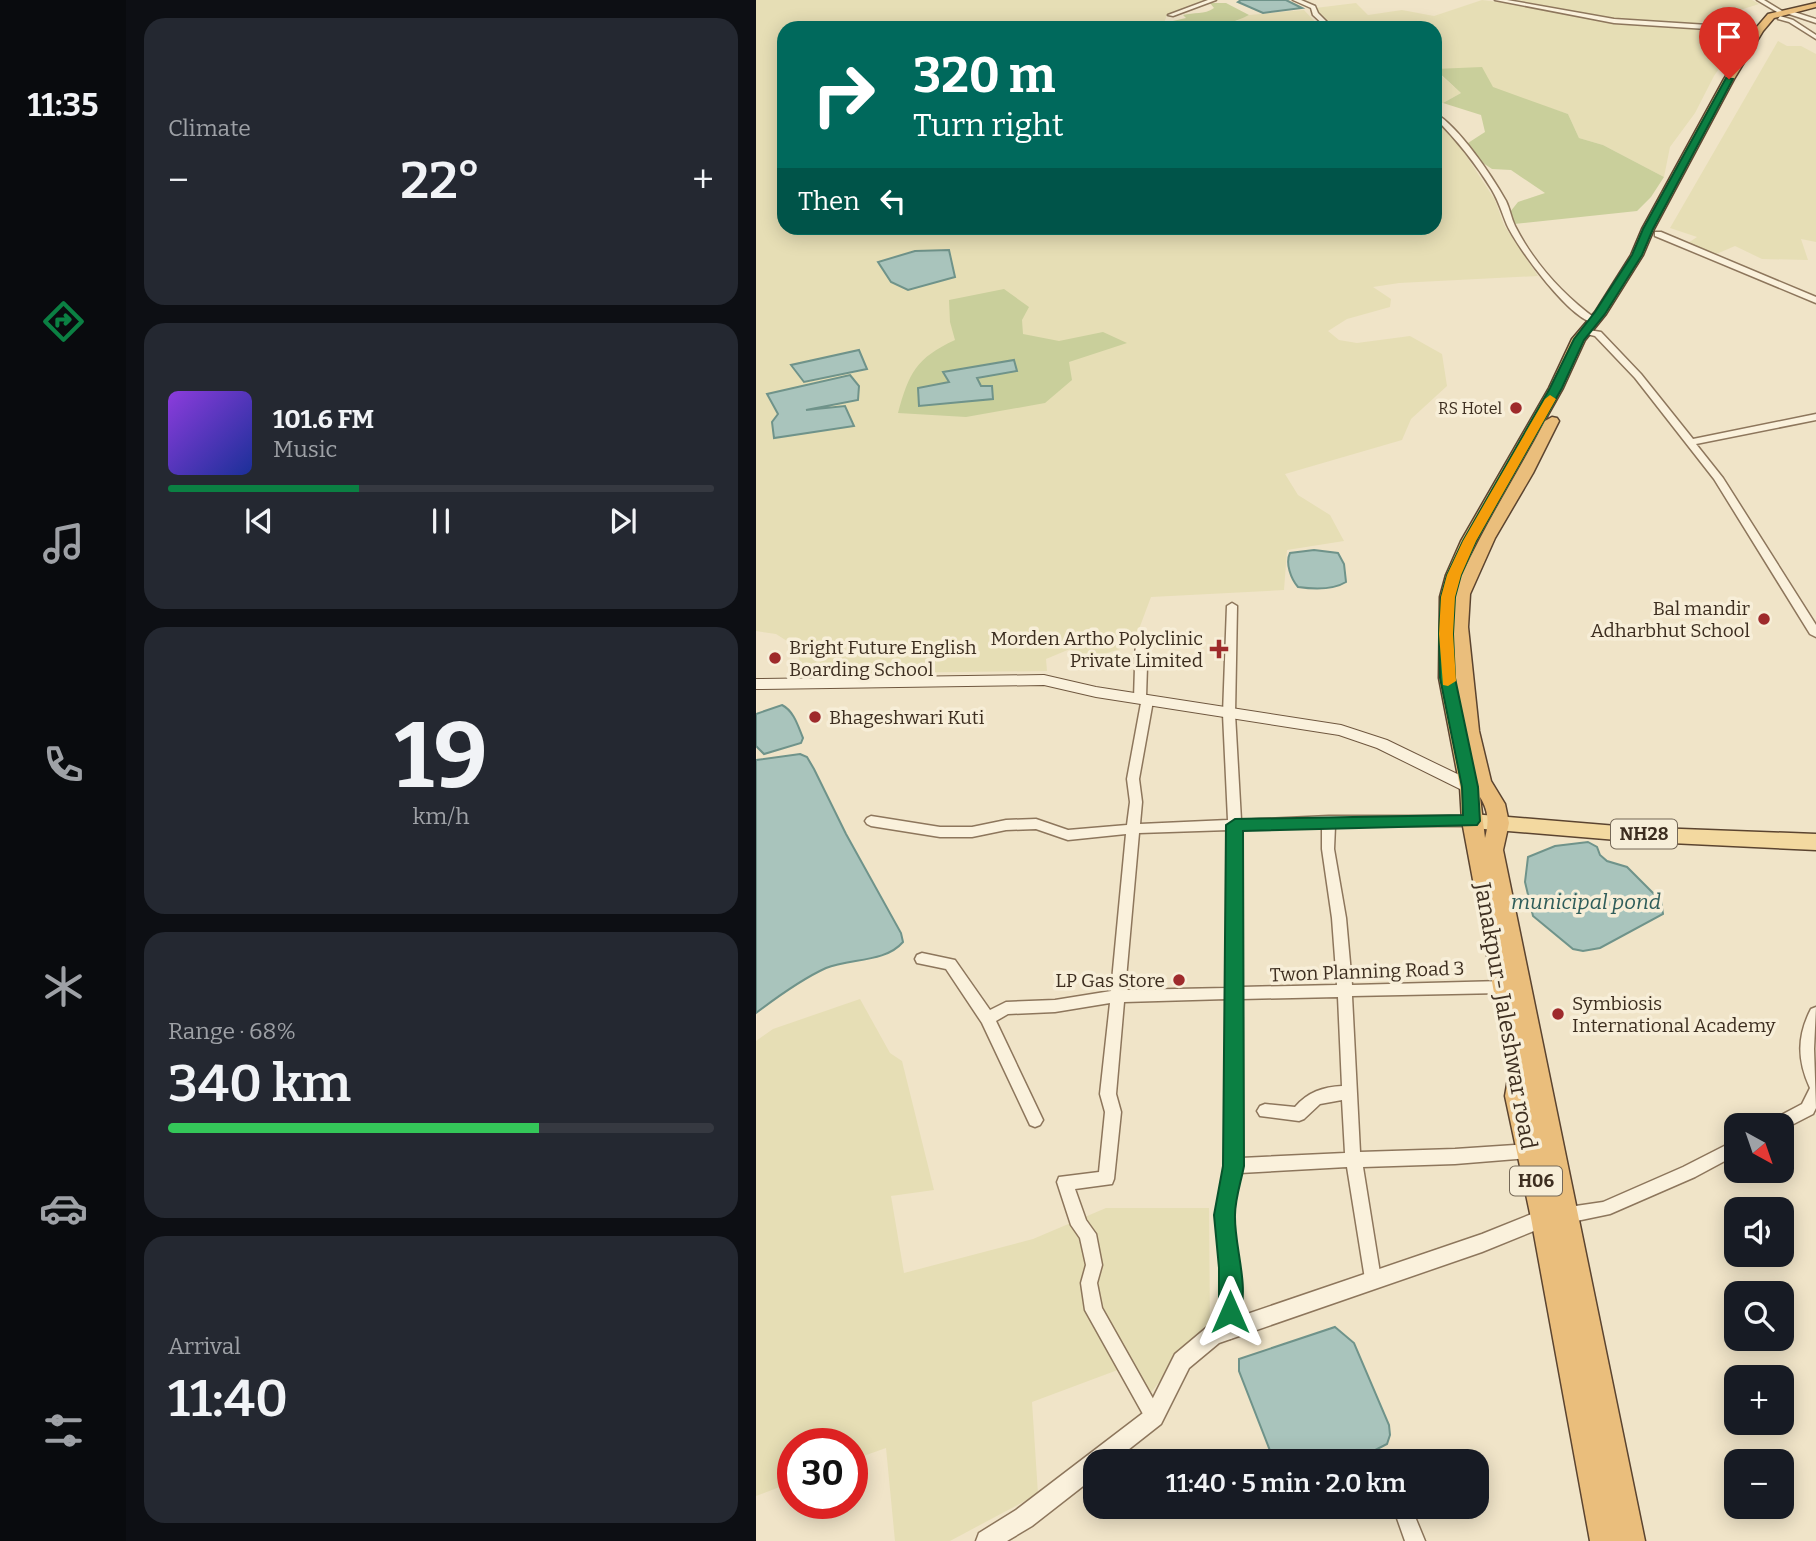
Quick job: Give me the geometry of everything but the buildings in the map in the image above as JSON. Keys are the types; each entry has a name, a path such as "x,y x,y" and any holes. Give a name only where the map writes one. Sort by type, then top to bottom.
{"highway":[{"path":"1592,334 1658,234 1664,213 1712,111 1752,41 1771,16 1784,15 1816,5"},
{"path":"1499,823 1495,804 1480,782 1471,731 1459,627 1462,594 1487,538 1526,473 1592,334 1637,255 1648,229 1664,213 1762,39 1784,15"},
{"name":"Janakpur- Jaleshwar road","path":"1592,334 1556,388 1469,541 1454,575 1448,597 1448,678 1470,787 1472,821 1502,987 1521,1073 1517,1096 1529,1151 1555,1217 1605,1541"},
{"name":"H06","path":"1499,823 1493,850 1555,1217 1630,1541"}],"main road":[{"path":"756,684 1044,680 1144,700 1341,730 1382,744 1470,787"},
{"name":"NH28","path":"1472,821 1629,834 1816,842"}],"street":[{"path":"1171,15 1213,0"},
{"path":"1296,0 1312,7 1322,21"},
{"path":"1498,0 1614,21 1709,27 1752,41"},
{"path":"1760,0 1816,37"},
{"path":"1784,15 1816,22"},
{"path":"1442,123 1455,135 1503,202 1512,228 1559,293 1592,334 1637,376 1718,478 1816,634"},
{"path":"1658,234 1816,300"},
{"path":"1689,443 1816,417"},
{"path":"1230,1330 1230,1268 1224,1215 1233,1166 1235,825 1229,714 1232,606"},
{"path":"1142,635 1144,700 1133,779 1136,802 1134,829 1108,1094 1113,1112 1106,1180 1065,1182 1079,1225 1088,1234 1094,1265 1089,1283 1094,1310 1154,1417"},
{"path":"871,821 906,829 940,832 972,832 1006,825 1036,824 1068,835 1134,829 1329,821 1472,821"},
{"path":"1329,821 1328,849 1339,918 1345,991 1348,1093 1354,1160 1373,1279"},
{"path":"922,959 950,964 988,1019 1035,1120"},
{"name":"Twon Planning Road 3","path":"988,1019 1006,1009 1055,1006 1116,996 1502,987"},
{"path":"1794,1116 1808,1109 1816,1088 1807,1067 1807,1035 1816,1013"},
{"path":"1265,1111 1299,1114 1309,1101 1323,1093 1348,1093"},
{"path":"1233,1166 1295,1160 1492,1155 1529,1151"},
{"path":"1113,1449 1154,1417 1182,1361 1213,1335 1555,1217 1604,1209 1689,1172 1724,1153"},
{"path":"987,1541 1024,1518 1083,1472"},
{"path":"1407,1519 1415,1541"}],"shaded area":[{"path":"756,0 1205,0 1196,3 1194,7 1167,15 1165,21 777,21 777,235 1442,235 1442,126 1454,137 1495,200 1504,225 1538,276 1399,283 1373,287 1391,299 1390,307 1347,319 1328,331 1339,340 1357,343 1410,336 1442,354 1447,386 1411,419 1402,440 1285,474 1298,495 1330,515 1344,541 1287,550 1284,590 1151,597 1133,645 1085,660 1070,649 1046,659 1047,671 801,674 798,648 776,634 756,631"},
{"path":"1482,0 1534,6 1630,24 1705,28 1738,41 1714,76 1695,113 1670,147 1664,177 1603,145 1579,138 1568,114 1442,72 1442,21 1326,21 1315,8 1356,3 1368,15 1402,10 1434,16"},
{"path":"1517,0 1752,0 1759,4 1696,24 1608,18"},
{"path":"1304,10 1314,21 1236,21 1249,15"},
{"path":"1778,41 1787,46 1801,46 1816,54 1816,242 1801,239 1808,260 1762,259 1735,246 1714,255 1688,243 1697,237 1670,228"},
{"path":"1442,76 1461,93 1442,103"},
{"path":"860,999 890,1053 902,1061 934,1190 891,1196 904,1273 1033,1239 1106,1208 1209,1208 1210,1329 1195,1336 1142,1404 1123,1368 1032,1402 1038,1494 950,1541 895,1541 886,1448 868,1454 868,1428 777,1428 777,1488 756,1496 756,1041 773,1029"}],"green space":[{"path":"1210,3 1226,3 1249,15 1236,21 1173,21 1186,18 1183,15 1214,8"},
{"path":"1482,67 1493,87 1568,114 1579,138 1603,145 1664,177 1651,197 1637,211 1514,224 1510,212 1518,202 1545,193 1511,170 1492,169 1480,161 1468,143 1485,132 1481,115 1443,103 1461,93 1442,75 1442,69"},
{"path":"1004,289 1029,307 1022,320 1023,334 1059,341 1103,332 1127,343 1069,362 1072,380 1045,403 966,417 898,413 906,387 916,368 931,353 955,340 950,322 949,300"}],"water":[{"path":"1286,0 1302,8 1263,13 1238,2"},
{"path":"949,250 955,277 908,290 891,282 878,262 915,251"},
{"path":"859,350 867,369 804,382 791,365"},
{"path":"1014,360 1017,371 977,378 981,386 992,386 993,399 919,406 918,388 949,382 943,372"},
{"path":"850,375 859,386 858,400 806,410 845,406 854,426 774,438 772,422 778,414 767,394"},
{"path":"1314,550 1338,553 1344,564 1346,582 1329,588 1298,587 1290,571 1290,553"},
{"path":"782,705 793,715 803,738 801,743 764,754 756,746 756,714"},
{"path":"800,754 807,757 814,769 846,834 901,933 903,942 887,954 826,968 756,1013 756,760"},
{"name":"municipal pond","path":"1588,842 1597,847 1600,855 1607,861 1627,867 1661,901 1663,914 1600,948 1583,951 1573,949 1533,916 1525,882 1528,857 1555,846"},
{"path":"1335,1327 1354,1343 1389,1425 1387,1444 1377,1449 1269,1449 1239,1371 1239,1359"}],"slow traffic":[{"path":"1448,681 1448,597 1454,575 1469,541 1550,399"}],"place":[{"name":"RS Hotel","path":"1516,408"},
{"name":"Bal mandir Adharbhut School","path":"1764,619"},
{"name":"Morden Artho Polyclinic Private Limited","path":"1219,649"},
{"name":"Bright Future English Boarding School","path":"775,658"},
{"name":"Bhageshwari Kuti","path":"815,717"},
{"name":"LP Gas Store","path":"1179,980"},
{"name":"Symbiosis International Academy","path":"1558,1014"}],"route":[{"path":"1230,1312 1230,1268 1224,1215 1233,1166 1235,825 1329,821 1472,821 1470,787 1448,678 1448,597 1454,575 1469,541 1556,388 1579,339 1600,314 1637,255 1648,229 1729,79"}]}
